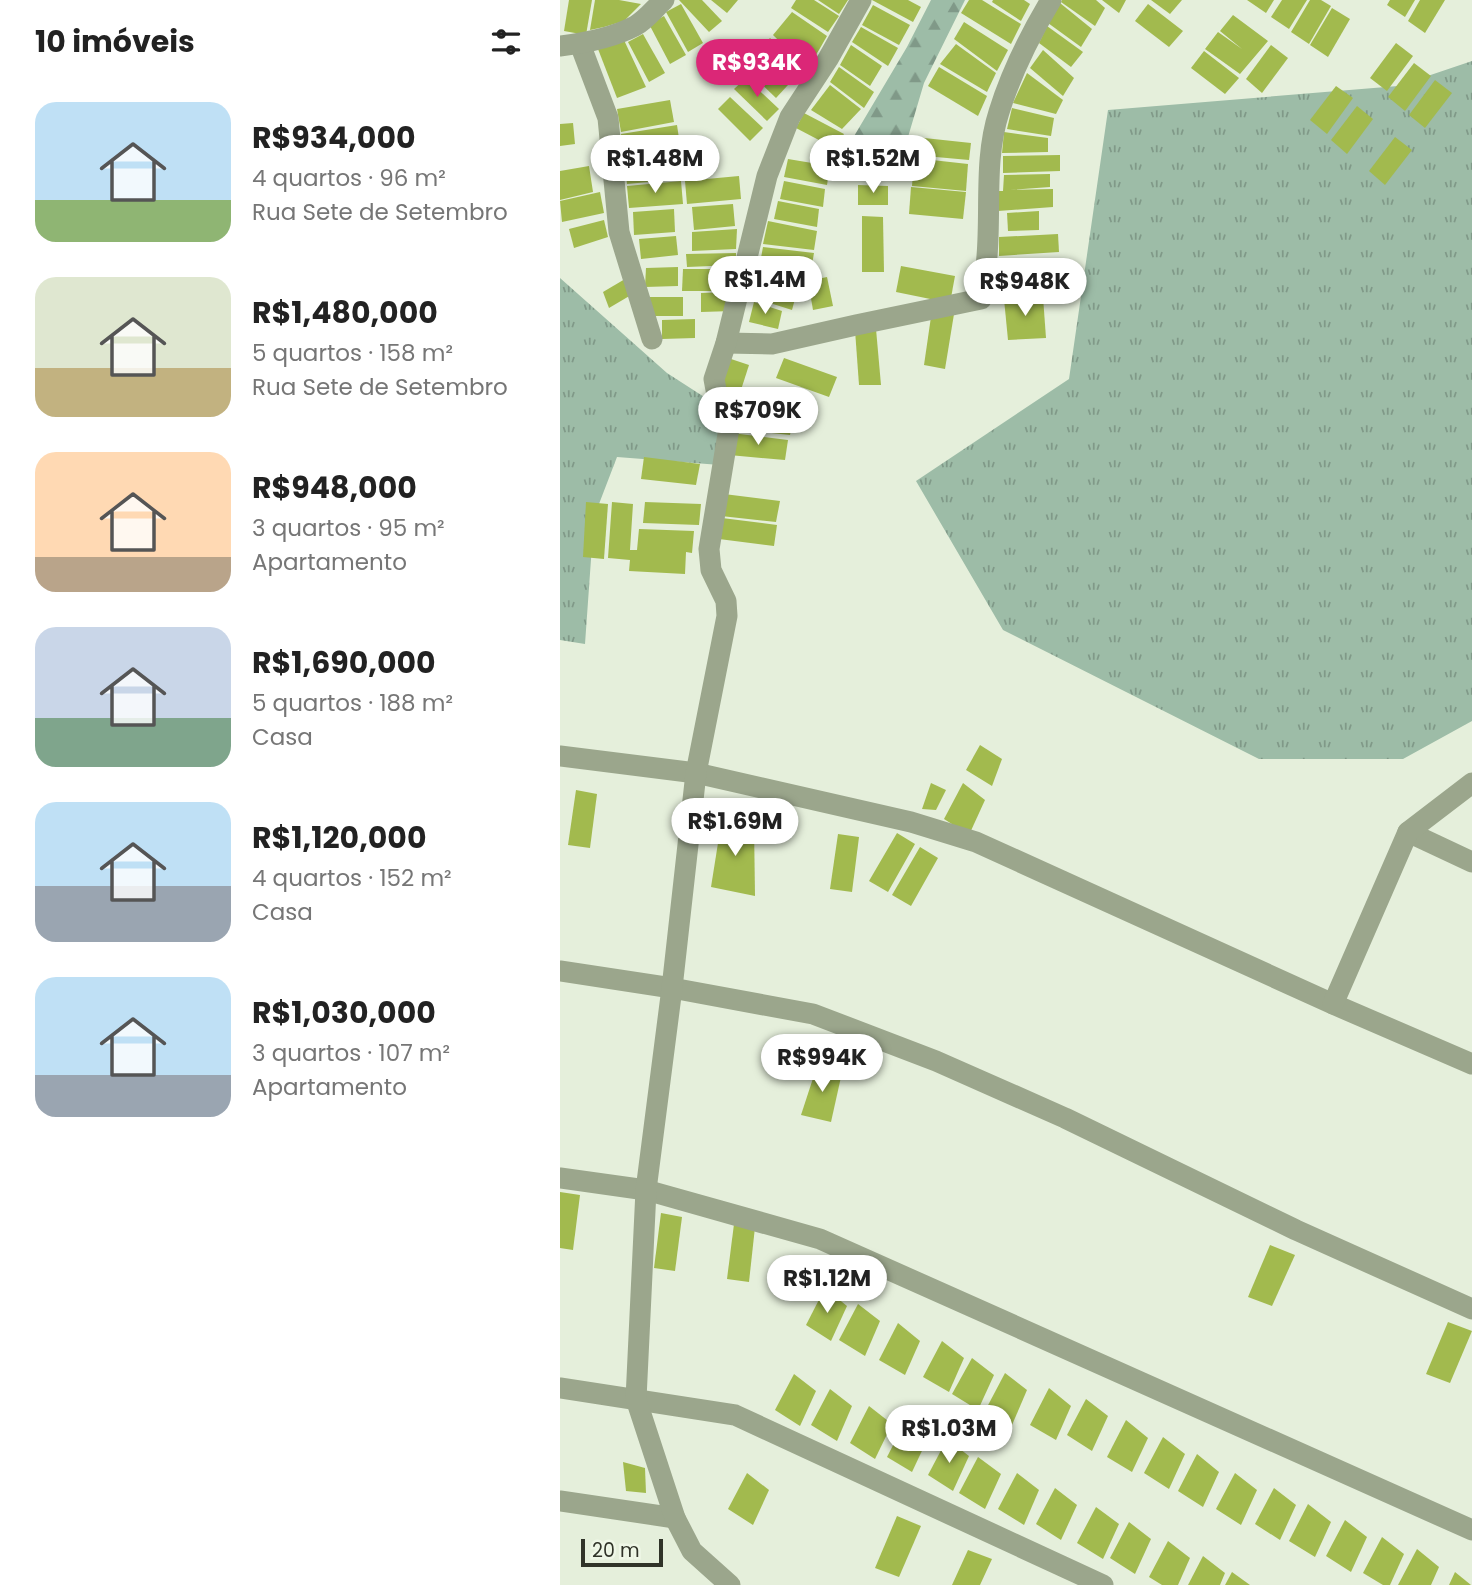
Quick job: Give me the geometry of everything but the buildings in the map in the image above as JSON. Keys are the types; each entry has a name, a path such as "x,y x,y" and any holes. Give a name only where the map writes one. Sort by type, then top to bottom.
{"street":[{"path":"652,338 619,232 608,118 570,45 611,36 637,25 664,0"},
{"path":"730,1585 692,1550 675,1518 636,1399 646,1190 696,773 727,616 726,601 711,570 709,549 731,416 717,394 714,379 726,344 767,176 790,117 828,59 861,0"},
{"path":"726,344 772,344 981,299 987,256 991,154 998,113 1018,63 1051,0"},
{"path":"560,755 696,773 911,822 976,842 1472,1064"},
{"path":"1333,1004 1408,832 1472,783"},
{"path":"1408,832 1472,862"},
{"path":"560,971 813,1014 925,1056 1065,1118 1296,1230 1472,1309"},
{"path":"560,1178 646,1190 820,1239 1472,1530"},
{"path":"560,1388 735,1415 1103,1585"},
{"path":"560,1501 675,1518"}],"green space":[{"path":"931,0 965,0 924,83 901,154 847,148 907,47"},
{"path":"1472,61 1472,721 1403,759 1259,759 1003,630 916,481 1069,379 1108,110 1398,86"},
{"path":"560,278 667,373 729,413 720,465 617,457 594,517 585,644 560,640"}]}
